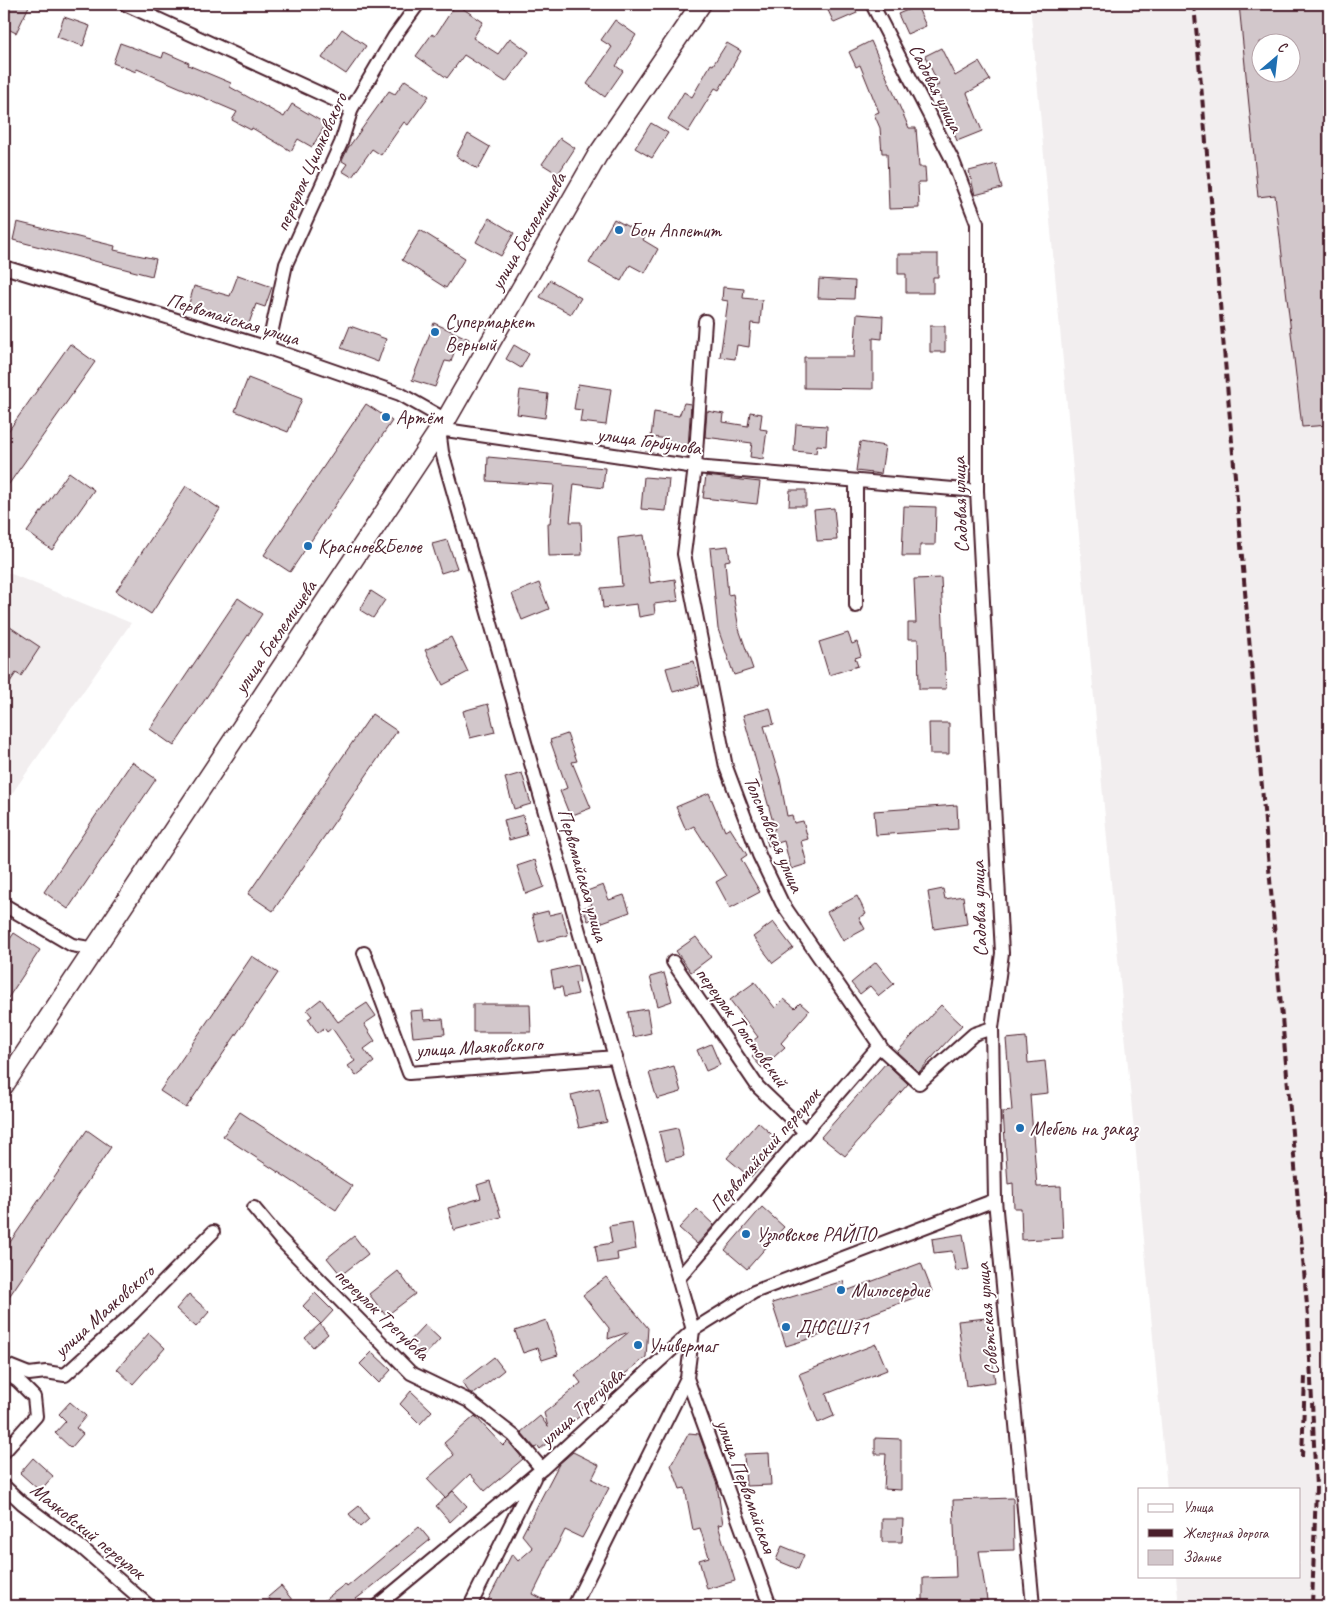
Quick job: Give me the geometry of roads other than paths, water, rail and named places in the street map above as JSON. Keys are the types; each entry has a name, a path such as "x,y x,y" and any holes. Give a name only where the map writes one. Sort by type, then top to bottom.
{"main road":[{"name":"улица Беклемищева","path":"4,1085 442,424 597,156 700,4"}],"street":[{"path":"125,4 153,9 352,108"},
{"name":"переулок Циолковского","path":"268,348 286,264 341,142 352,108 394,37 418,4"},
{"name":"Садовая улица","path":"872,4 953,161 977,223 977,492 1002,953 992,1028"},
{"name":"Первомайская улица","path":"4,267 268,348 400,394 442,424 442,452 693,1330"},
{"name":"Толстовская улица","path":"705,321 696,467 684,554 726,767 758,855 782,903 880,1045 919,1083 974,1034 992,1028"},
{"name":"улица Горбунова","path":"442,424 696,467 977,492"},
{"path":"856,481 856,606"},
{"path":"4,905 72,945 95,949"},
{"name":"улица Маяковского","path":"364,953 409,1073 616,1057"},
{"name":"переулок Толстовский","path":"673,962 758,1086 805,1132"},
{"name":"Советская улица","path":"992,1028 995,1200 1033,1606"},
{"name":"Первомайский переулок","path":"678,1279 880,1045"},
{"name":"улица Трегубова","path":"376,1606 539,1471 693,1330 754,1292 995,1200"},
{"name":"переулок Трегубова","path":"254,1208 279,1238 411,1373 469,1401 514,1436 539,1471"},
{"name":"улица Маяковского","path":"4,1364 29,1374 46,1372 65,1374 133,1313 214,1232"},
{"path":"574,1606 687,1378 693,1330"},
{"path":"4,1372 18,1381 34,1397 36,1416 4,1452"},
{"name":"улица Первомайская","path":"687,1378 770,1606"},
{"path":"470,1606 539,1471"},
{"name":"Маяковский переулок","path":"4,1486 22,1504 82,1548 149,1606"}],"railway":[{"path":"1194,4 1308,1317 1316,1487 1312,1606"},
{"path":"1302,1457 1305,1377"}],"place":[{"name":"Бон Аппетит","path":"619,230"},
{"name":"Супермаркет Верный","path":"435,332"},
{"name":"Артём","path":"386,417"},
{"name":"Красное&Белое","path":"308,546"},
{"name":"Мебель на заказ","path":"1020,1128"},
{"name":"Узловское РАЙПО","path":"746,1234"},
{"name":"Милосердие","path":"841,1290"},
{"name":"ДЮСШ71","path":"786,1327"},
{"name":"Универмаг","path":"638,1345"}]}
